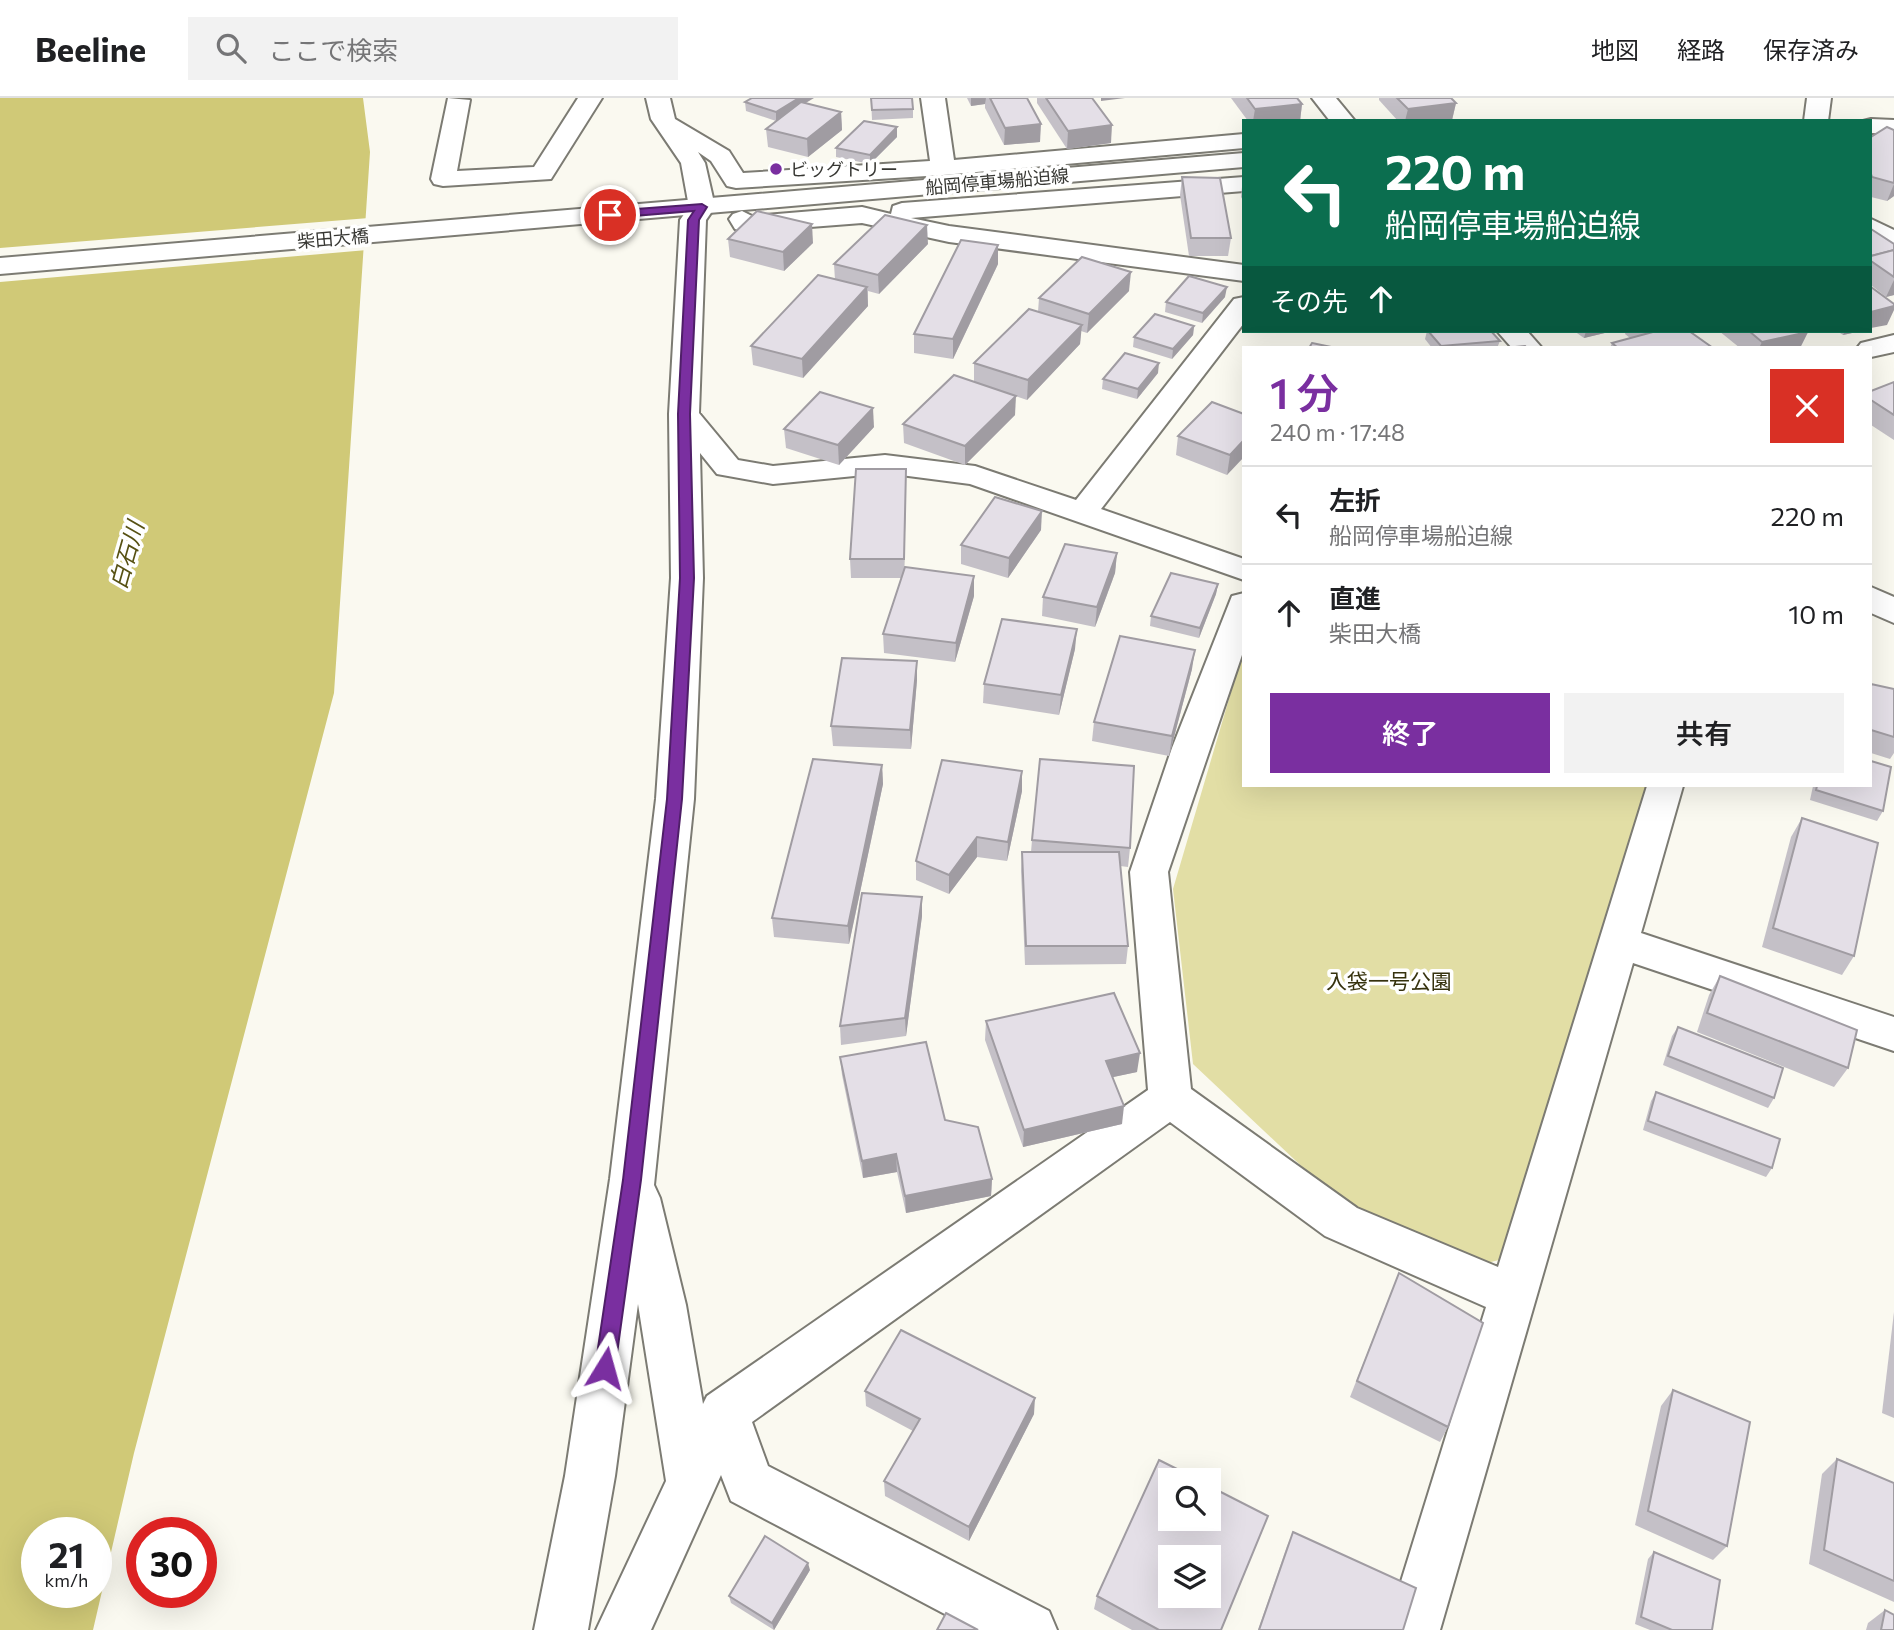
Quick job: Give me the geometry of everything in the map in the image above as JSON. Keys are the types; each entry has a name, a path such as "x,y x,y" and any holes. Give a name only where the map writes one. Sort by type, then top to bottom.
{"street":[{"path":"458,100 443,179 542,174 590,98"},
{"path":"933,98 943,168"},
{"path":"1324,98 1341,119"},
{"path":"1816,119 1819,98"},
{"path":"660,108 720,156 736,181 943,168 1242,141"},
{"path":"561,1630 590,1476 632,1180 675,799 687,578 684,414 694,220 684,209 693,163 660,108"},
{"path":"1872,126 1894,127"},
{"name":"船岡停車場船迫線","path":"684,209 1242,160"},
{"path":"742,219 744,224 1242,184"},
{"name":"柴田大橋","path":"0,266 684,209"},
{"path":"862,215 949,234 1242,273"},
{"path":"1872,228 1894,241"},
{"path":"1082,513 1242,307"},
{"path":"1513,333 1526,346"},
{"path":"1872,349 1894,343"},
{"path":"684,414 728,468 773,475 886,464 962,474 1242,569"},
{"path":"1872,599 1894,612"},
{"path":"1242,609 1190,748 1149,872 1170,1098 1341,1222 1513,1296"},
{"path":"1413,1630 1665,787"},
{"path":"1619,942 1894,1034"},
{"path":"623,1630 724,1413 1170,1098"},
{"path":"632,1180 662,1305 691,1481"},
{"path":"724,1413 749,1483 1030,1630"}],"green space":[{"name":"入袋一号公園","path":"1242,655 1242,787 1651,787 1511,1257 1475,1266 1348,1210 1193,1064 1173,889"}],"water":[{"name":"白石川","path":"0,98 363,98 370,152 334,693 134,1453 112,1548 112,1517 21,1517 21,1608 98,1608 93,1630 0,1630"}],"pier":[{"path":"369,218 367,250 0,282 0,248"}],"building":[{"path":"752,98 799,98 776,112 745,102"},
{"path":"871,98 912,98 913,109 872,110"},
{"path":"990,98 1027,98 1041,124 1005,128"},
{"path":"1046,98 1092,98 1112,125 1068,131"},
{"path":"1247,98 1297,98 1302,104 1255,109"},
{"path":"1397,98 1451,98 1456,103 1408,109"},
{"path":"801,102 841,112 807,139 766,129"},
{"path":"864,121 897,127 870,155 836,148"},
{"path":"1887,127 1894,130 1894,183 1872,177 1872,136"},
{"path":"1182,177 1220,178 1231,238 1191,238"},
{"path":"757,211 812,224 783,252 728,239"},
{"path":"885,215 927,225 878,275 834,264"},
{"path":"1872,230 1894,244 1894,250 1872,256"},
{"path":"961,240 998,245 953,339 914,334"},
{"path":"1894,250 1894,277 1872,262 1872,256"},
{"path":"1082,257 1131,272 1089,314 1039,298"},
{"path":"818,275 867,287 802,359 751,346"},
{"path":"1189,276 1227,287 1203,313 1166,302"},
{"path":"1872,288 1894,304 1872,312"},
{"path":"1029,309 1082,325 1028,380 974,363"},
{"path":"1155,314 1194,326 1173,349 1134,337"},
{"path":"1430,333 1493,333 1500,341 1441,346"},
{"path":"1649,333 1692,333 1710,346 1616,346 1612,343"},
{"path":"1751,333 1803,333 1762,342"},
{"path":"1125,353 1159,363 1138,389 1103,379"},
{"path":"954,375 1016,396 965,446 903,424"},
{"path":"1894,382 1894,415 1872,401 1872,391"},
{"path":"820,392 873,408 838,445 784,429"},
{"path":"1212,402 1242,413 1242,442 1230,455 1178,436"},
{"path":"856,469 906,469 904,559 850,559"},
{"path":"995,497 1042,511 1009,558 961,545"},
{"path":"1065,544 1117,553 1097,607 1043,597"},
{"path":"905,567 974,576 956,643 883,634"},
{"path":"1171,573 1218,584 1200,628 1151,616"},
{"path":"1002,619 1077,629 1061,695 984,684"},
{"path":"1120,636 1195,650 1172,736 1094,722"},
{"path":"842,658 917,661 910,730 831,726"},
{"path":"1872,684 1894,689 1894,737 1872,730"},
{"path":"813,759 882,765 848,926 772,918"},
{"path":"1040,759 1134,766 1130,848 1032,840"},
{"path":"942,760 1022,771 1008,842 977,837 949,875 916,861"},
{"path":"1872,761 1891,767 1883,811 1816,790 1817,787 1872,787"},
{"path":"1802,818 1878,843 1854,956 1773,928"},
{"path":"1022,852 1119,852 1128,946 1026,946"},
{"path":"862,893 922,897 905,1018 840,1026"},
{"path":"1720,976 1857,1030 1848,1068 1707,1013"},
{"path":"1114,993 1140,1053 1106,1061 1124,1106 1024,1130 986,1021"},
{"path":"1678,1027 1783,1068 1774,1098 1668,1056"},
{"path":"926,1042 945,1120 978,1127 992,1179 905,1196 896,1154 862,1161 840,1057"},
{"path":"1656,1092 1780,1139 1772,1168 1648,1121"},
{"path":"1399,1273 1483,1323 1448,1427 1357,1381"},
{"path":"901,1330 1035,1398 969,1527 884,1481 920,1419 865,1391"},
{"path":"1673,1390 1750,1422 1727,1546 1648,1511"},
{"path":"1837,1459 1894,1483 1894,1581 1824,1550"},
{"path":"1159,1460 1175,1468 1158,1468 1158,1531 1221,1531 1221,1492 1268,1516 1221,1630 1159,1630 1097,1596"},
{"path":"1293,1532 1416,1588 1403,1630 1259,1630"},
{"path":"765,1536 808,1563 772,1623 729,1596"},
{"path":"1654,1552 1720,1580 1712,1630 1672,1630 1641,1617"},
{"path":"1885,1610 1894,1615 1894,1630 1881,1630"},
{"path":"946,1613 978,1630 937,1630"}],"place":[{"name":"ビッグトリー","path":"776,169"}],"route":[{"path":"605,1368 632,1180 675,799 687,578 684,414 694,220 702,207 610,215"}]}
